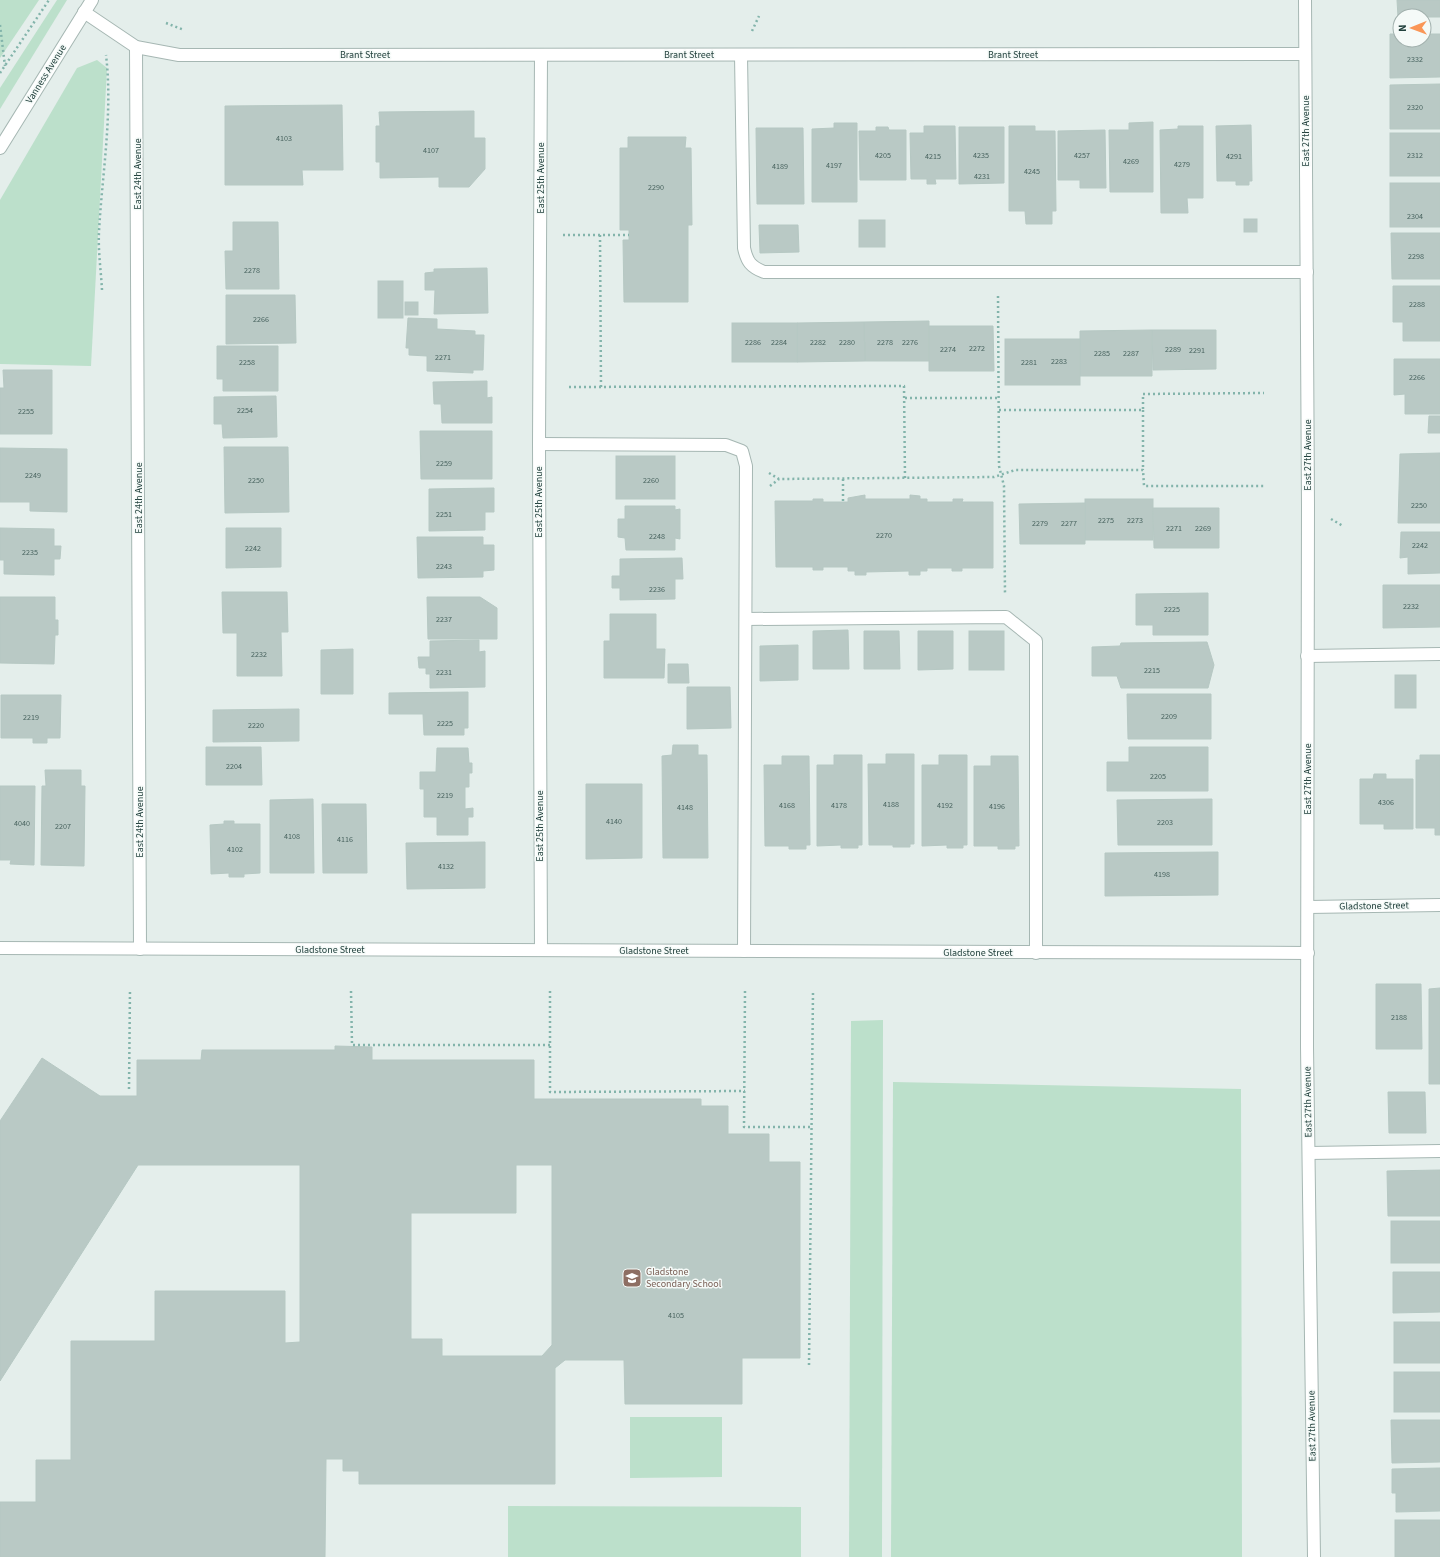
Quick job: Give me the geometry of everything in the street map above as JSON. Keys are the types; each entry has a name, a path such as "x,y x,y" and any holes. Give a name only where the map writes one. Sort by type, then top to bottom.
{"street":[{"name":"Vanness Avenue","path":"0,148 92,0"},
{"name":"East 27th Avenue","path":"1305,0 1308,505 1307,1047 1314,1557"},
{"name":"Brant Street","path":"84,12 136,46 179,55 1305,54"},
{"name":"East 24th Avenue","path":"136,46 140,949"},
{"name":"East 25th Avenue","path":"541,54 539,444 541,950"},
{"path":"741,55 744,248 747,261 754,268 764,272 1307,272"},
{"path":"539,444 726,445 742,451 746,466 744,951"},
{"path":"746,619 1006,617 1036,641 1036,953"},
{"path":"1307,656 1440,654"},
{"name":"Gladstone Street","path":"1308,907 1440,905"},
{"name":"Gladstone Street","path":"0,948 1308,953"},
{"path":"1309,1153 1440,1151"}],"path":[{"path":"0,73 49,0"},
{"path":"166,23 191,32"},
{"path":"0,25 5,66"},
{"path":"102,290 98,234 106,160 108,72 106,55"},
{"path":"540,235 629,235"},
{"path":"600,235 601,387"},
{"path":"998,273 999,466 1004,486 1006,617"},
{"path":"570,387 904,386 905,478"},
{"path":"1264,393 1143,394 1144,486 1264,486"},
{"path":"905,398 998,398"},
{"path":"999,410 1143,410"},
{"path":"779,479 994,477 1015,470 1143,470"},
{"path":"843,479 844,502"},
{"path":"129,1089 130,989"},
{"path":"351,991 352,1045 550,1045"},
{"path":"550,991 550,1092 745,1091"},
{"path":"745,992 744,1127 810,1128"},
{"path":"809,1365 812,992"}],"green space":[{"path":"0,0 39,0 0,58"},
{"path":"57,0 67,0 0,109 0,88"},
{"path":"97,60 107,68 91,366 0,364 0,200 77,68"},
{"path":"883,1020 882,1557 849,1557 851,1021"},
{"path":"893,1082 1241,1089 1242,1557 891,1557"},
{"path":"630,1417 722,1417 722,1477 630,1478"},
{"path":"508,1506 801,1507 801,1557 508,1557"}],"building":[{"path":"1397,0 1440,0 1440,17 1432,17 1432,8 1397,8"},
{"path":"1390,34 1392,34 1392,48 1432,48 1432,34 1440,34 1440,77 1390,78"},
{"path":"1440,84 1440,129 1390,129 1390,85"},
{"path":"342,105 343,170 302,170 303,185 225,185 225,106"},
{"path":"474,111 474,138 485,138 485,169 469,187 439,187 439,177 380,178 380,162 376,162 376,126 380,126 379,112"},
{"path":"1153,122 1153,192 1110,192 1109,130 1129,130 1129,123"},
{"path":"834,123 857,123 857,202 812,202 812,129 834,128"},
{"path":"1251,125 1252,181 1249,181 1249,185 1236,185 1236,181 1217,181 1216,126"},
{"path":"924,126 955,126 956,179 935,179 936,184 927,184 927,179 911,179 910,133 924,133"},
{"path":"1009,126 1035,126 1035,131 1055,131 1056,211 1052,211 1052,224 1026,224 1025,211 1009,211"},
{"path":"1178,126 1203,126 1203,198 1187,198 1188,213 1161,213 1160,130 1178,129"},
{"path":"876,127 888,127 889,130 906,130 906,180 860,180 859,131 876,131"},
{"path":"959,127 1004,127 1004,183 959,184"},
{"path":"756,128 803,128 804,204 757,204"},
{"path":"1105,130 1106,188 1080,188 1080,180 1058,180 1058,131"},
{"path":"1390,133 1440,133 1440,176 1390,176"},
{"path":"628,137 686,137 685,148 691,148 692,225 688,225 688,302 624,302 623,240 629,240 629,230 620,230 620,148 628,148"},
{"path":"1390,183 1440,183 1440,227 1390,227"},
{"path":"1244,219 1257,219 1257,232 1244,232"},
{"path":"859,220 885,220 885,247 859,247"},
{"path":"233,222 278,222 279,289 226,289 225,251 233,251"},
{"path":"759,225 798,225 799,252 760,253"},
{"path":"1391,233 1440,233 1440,279 1392,279"},
{"path":"487,268 488,313 434,314 435,290 425,290 425,273 434,272 434,269"},
{"path":"378,281 403,281 403,318 378,318"},
{"path":"1393,286 1440,286 1440,341 1403,341 1403,322 1393,322"},
{"path":"226,295 295,295 296,343 226,344"},
{"path":"405,302 418,302 418,315 405,315"},
{"path":"408,318 437,319 437,329 475,331 475,335 484,335 483,370 473,370 473,373 427,371 427,356 409,355 409,348 406,348"},
{"path":"929,321 929,361 865,361 864,322"},
{"path":"864,322 865,361 797,362 797,323"},
{"path":"732,323 797,323 797,362 732,362"},
{"path":"929,326 993,326 994,371 929,371"},
{"path":"1152,330 1216,330 1216,369 1153,370"},
{"path":"1152,330 1152,376 1080,376 1080,331"},
{"path":"1005,339 1080,339 1080,385 1005,385"},
{"path":"217,346 278,346 278,391 223,391 223,379 217,379"},
{"path":"1394,359 1440,359 1440,414 1405,414 1405,394 1394,395"},
{"path":"3,370 52,370 52,434 0,434 0,388 4,388"},
{"path":"487,381 487,398 492,397 492,423 442,423 441,404 434,404 433,382"},
{"path":"276,396 277,437 223,438 222,424 214,424 214,397"},
{"path":"1429,416 1440,416 1440,433 1428,433"},
{"path":"420,431 492,431 492,479 421,479"},
{"path":"224,447 288,447 289,512 225,513"},
{"path":"0,448 67,449 67,512 30,511 30,502 0,502"},
{"path":"1440,453 1440,523 1398,523 1400,454"},
{"path":"616,456 675,456 675,499 616,499"},
{"path":"494,488 494,512 485,512 485,530 429,531 429,489"},
{"path":"865,495 865,499 910,499 910,495 920,496 920,499 927,499 927,502 953,502 953,499 963,499 962,502 993,502 993,568 962,568 962,571 952,571 952,568 927,568 927,571 920,571 920,575 909,575 909,571 866,572 866,575 855,575 855,571 848,571 848,567 823,567 823,570 813,570 813,567 776,567 775,501 813,501 813,499 823,499 823,502 848,502 848,498"},
{"path":"1085,499 1153,499 1153,540 1085,540"},
{"path":"1085,503 1085,544 1020,544 1019,504"},
{"path":"625,506 675,506 675,510 680,509 680,539 675,538 675,550 626,550 625,538 618,537 618,519 625,519"},
{"path":"1153,508 1219,508 1219,548 1154,548"},
{"path":"0,528 54,529 54,546 61,546 60,559 54,559 54,575 4,574 4,560 0,560"},
{"path":"226,528 281,528 281,567 226,568"},
{"path":"1401,532 1440,532 1440,573 1408,574 1408,557 1400,558"},
{"path":"417,537 483,537 483,545 494,545 494,570 483,571 483,577 418,578"},
{"path":"682,558 683,579 675,579 675,599 620,600 620,588 612,588 612,576 620,576 620,559"},
{"path":"1383,585 1440,585 1440,627 1383,628"},
{"path":"222,592 287,592 288,632 281,632 282,676 237,676 237,633 223,633"},
{"path":"1208,593 1208,635 1153,635 1153,625 1136,625 1136,594"},
{"path":"0,597 55,597 55,620 58,620 58,635 55,635 54,664 0,663"},
{"path":"427,597 480,597 497,608 497,639 428,639"},
{"path":"610,614 656,614 656,649 665,649 664,678 604,678 604,641 610,641"},
{"path":"848,630 849,669 813,669 813,631"},
{"path":"864,631 899,631 900,669 864,669"},
{"path":"918,631 953,631 953,669 918,670"},
{"path":"969,631 1004,631 1004,670 969,670"},
{"path":"479,640 479,652 485,651 485,687 430,688 430,674 426,674 426,668 419,668 418,657 430,657 430,641"},
{"path":"1207,642 1214,665 1208,688 1121,688 1117,676 1092,676 1092,647 1120,646 1121,643"},
{"path":"798,645 798,680 760,681 760,646"},
{"path":"353,649 353,694 321,694 321,650"},
{"path":"668,664 688,664 689,683 668,683"},
{"path":"1395,675 1416,675 1416,708 1395,708"},
{"path":"687,687 730,687 731,728 687,729"},
{"path":"468,692 468,728 464,728 464,735 424,735 423,714 389,714 389,693"},
{"path":"1127,694 1211,694 1211,739 1128,739"},
{"path":"1,695 61,695 60,738 47,738 47,743 33,743 33,738 1,738"},
{"path":"299,709 299,741 213,742 213,710"},
{"path":"673,745 698,745 698,755 707,755 708,858 663,858 662,756 672,755"},
{"path":"206,747 261,747 262,785 206,785"},
{"path":"1129,747 1208,747 1208,791 1107,791 1107,762 1129,762"},
{"path":"437,748 468,748 469,763 472,763 472,773 469,773 469,787 465,787 465,809 473,808 473,817 468,817 468,835 437,835 437,817 424,817 424,789 420,789 420,772 436,772"},
{"path":"886,754 914,754 914,844 910,844 910,847 869,845 868,764 886,764"},
{"path":"834,755 862,755 862,845 858,845 858,848 841,848 841,845 817,846 817,765 834,765"},
{"path":"939,755 967,755 967,845 963,845 963,848 947,848 947,845 922,846 922,765 939,765"},
{"path":"1420,755 1440,755 1440,835 1435,835 1435,828 1416,828 1416,760 1420,760"},
{"path":"782,756 809,756 810,845 806,845 806,849 789,849 789,846 765,846 764,765 782,765"},
{"path":"991,756 1018,756 1019,846 1015,846 1015,849 998,849 998,846 974,846 974,766 991,766"},
{"path":"45,770 81,770 81,786 85,786 84,866 41,865 42,786 46,786"},
{"path":"1374,774 1386,774 1386,779 1413,779 1413,829 1384,829 1384,824 1360,824 1360,779 1373,779"},
{"path":"586,784 642,784 642,858 586,859"},
{"path":"0,786 35,786 34,865 10,864 11,860 0,860"},
{"path":"313,799 314,873 270,873 270,800"},
{"path":"1212,799 1212,845 1118,845 1117,800"},
{"path":"322,804 366,804 367,873 323,873"},
{"path":"224,821 234,821 234,824 260,824 260,873 244,874 244,877 229,877 229,873 211,874 210,825 224,824"},
{"path":"485,842 485,888 407,889 406,843"},
{"path":"1218,852 1218,895 1105,896 1105,853"},
{"path":"1376,984 1421,984 1422,1049 1376,1049"},
{"path":"1440,988 1440,1084 1429,1084 1429,989"},
{"path":"335,1046 372,1047 372,1060 534,1060 534,1099 701,1099 701,1106 728,1106 728,1134 769,1134 769,1162 800,1162 800,1358 742,1358 742,1404 625,1404 624,1360 565,1360 555,1368 555,1484 359,1484 359,1471 343,1471 343,1459 326,1459 325,1557 0,1557 0,1502 36,1502 36,1460 71,1460 71,1341 155,1341 155,1291 285,1291 285,1343 300,1342 300,1165 138,1165 0,1381 0,1121 42,1058 100,1096 137,1096 137,1060 201,1060 202,1050 335,1050","holes":["516,1165 552,1165 552,1345 542,1356 442,1356 442,1339 411,1339 411,1213 516,1213"]},
{"path":"1388,1092 1425,1092 1426,1133 1389,1133"},
{"path":"1440,1170 1440,1216 1388,1216 1387,1171"},
{"path":"1391,1221 1440,1221 1440,1263 1391,1263"},
{"path":"1393,1272 1440,1272 1440,1312 1393,1313"},
{"path":"1394,1322 1440,1322 1440,1363 1394,1363"},
{"path":"1394,1372 1440,1372 1440,1412 1394,1412"},
{"path":"1391,1420 1440,1420 1440,1462 1392,1463"},
{"path":"1440,1468 1440,1511 1396,1512 1396,1493 1392,1493 1392,1469"},
{"path":"1395,1520 1440,1520 1440,1557 1395,1557"}],"place":[{"name":"Gladstone Secondary School","path":"632,1278"}]}
